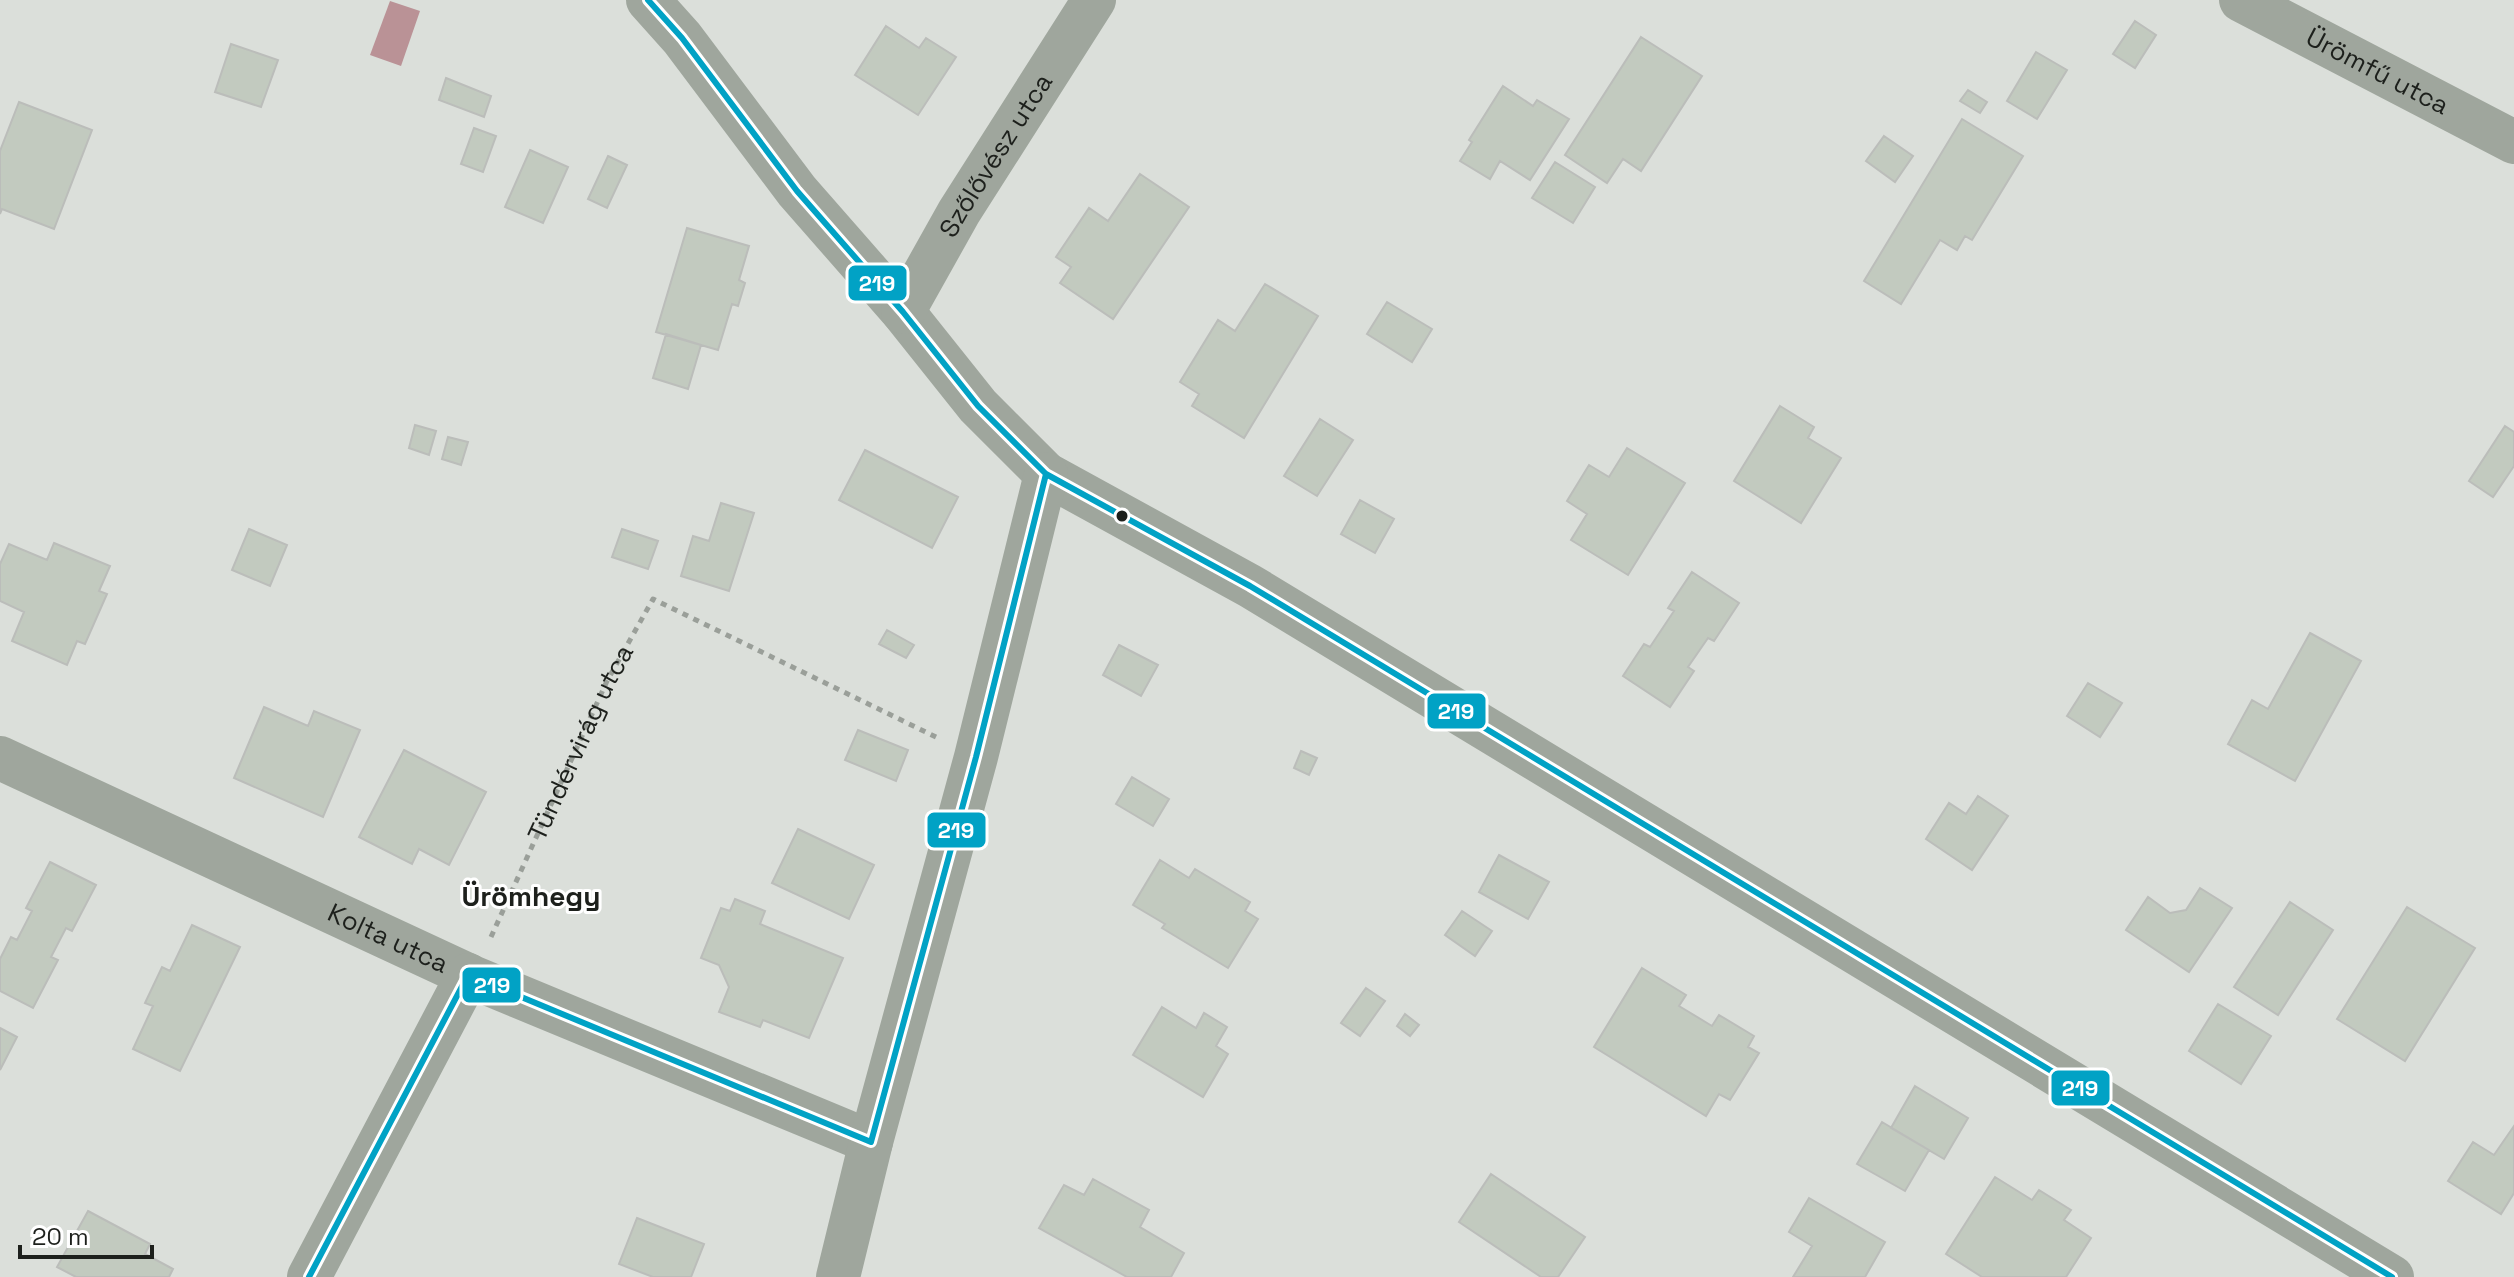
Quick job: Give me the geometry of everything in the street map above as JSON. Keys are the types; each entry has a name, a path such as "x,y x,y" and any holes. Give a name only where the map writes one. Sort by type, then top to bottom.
{"street":[{"path":"648,0 682,38 797,191 903,312 978,406 1046,474 1250,586 2392,1277"},
{"name":"Szőlővész utca","path":"903,312 959,212 1094,0"},
{"name":"Ürömfű utca","path":"2241,0 2514,142"},
{"path":"838,1277 871,1142 976,757 1046,474"},
{"name":"Kolta utca","path":"0,758 470,976 871,1142"},
{"path":"309,1277 470,976"}],"path":[{"name":"Tündérvirág utca","path":"470,976 607,681 653,599 976,757"}],"shaded area":[{"path":"390,1 420,11 401,66 370,55"}],"building":[{"path":"2135,21 2156,35 2135,68 2113,54"},
{"path":"886,26 919,48 926,38 956,57 918,115 855,75"},
{"path":"1641,37 1702,76 1641,171 1623,159 1607,183 1565,155"},
{"path":"231,44 278,60 261,107 215,92"},
{"path":"2036,52 2067,70 2037,119 2007,101"},
{"path":"446,78 491,96 484,117 439,100"},
{"path":"1503,86 1533,106 1537,100 1569,119 1530,180 1500,161 1490,179 1460,161 1472,142 1469,140"},
{"path":"1968,90 1987,102 1980,113 1960,101"},
{"path":"19,102 92,130 54,229 2,209 0,214 0,151"},
{"path":"1962,119 2023,156 1972,240 1965,236 1957,250 1940,240 1901,304 1864,281"},
{"path":"474,128 496,136 483,172 461,164"},
{"path":"1884,136 1913,156 1895,182 1866,161"},
{"path":"530,150 568,167 543,223 505,207"},
{"path":"608,156 627,165 607,208 588,199"},
{"path":"1555,162 1595,187 1573,223 1532,198"},
{"path":"1140,174 1189,207 1113,319 1060,283 1071,267 1056,257 1089,208 1108,221"},
{"path":"687,228 749,246 739,280 745,283 738,306 732,304 718,350 656,332"},
{"path":"1265,284 1318,316 1244,438 1192,406 1199,394 1180,382 1218,320 1235,331"},
{"path":"1387,302 1432,329 1412,362 1367,334"},
{"path":"666,334 701,345 688,389 653,378"},
{"path":"1780,406 1814,427 1808,438 1841,458 1801,523 1734,481"},
{"path":"1320,419 1353,440 1317,496 1284,476"},
{"path":"415,425 436,431 429,455 409,448"},
{"path":"2505,426 2514,432 2514,466 2493,497 2469,481"},
{"path":"448,437 468,442 461,465 442,459"},
{"path":"1627,448 1685,483 1628,575 1571,540 1587,514 1567,501 1589,465 1609,477"},
{"path":"865,450 958,497 932,548 839,500"},
{"path":"1360,500 1394,519 1375,553 1341,534"},
{"path":"721,503 754,513 729,591 681,576 693,536 709,541"},
{"path":"249,529 287,545 270,586 232,570"},
{"path":"622,529 658,541 648,569 612,557"},
{"path":"54,543 110,566 99,591 107,594 85,644 77,641 67,665 12,641 24,612 0,601 0,564 9,544 47,560"},
{"path":"1692,572 1739,603 1714,641 1708,638 1688,667 1694,671 1670,707 1623,676 1644,644 1650,647 1674,611 1668,608"},
{"path":"887,630 914,645 906,658 879,644"},
{"path":"2310,633 2361,661 2295,781 2228,744 2252,700 2268,709"},
{"path":"1119,645 1158,665 1141,696 1103,675"},
{"path":"2088,683 2122,703 2100,737 2067,716"},
{"path":"264,707 308,726 314,711 360,730 323,817 234,778"},
{"path":"858,730 908,750 896,781 845,760"},
{"path":"404,750 486,792 449,865 419,849 412,864 359,837"},
{"path":"1301,751 1317,758 1309,775 1294,768"},
{"path":"1132,777 1169,799 1153,826 1116,804"},
{"path":"1978,796 2008,816 1972,870 1926,839 1949,803 1966,814"},
{"path":"798,829 874,865 849,919 772,883"},
{"path":"1499,855 1549,882 1528,919 1479,892"},
{"path":"1160,860 1189,878 1195,869 1250,902 1245,911 1258,919 1228,968 1162,928 1165,924 1133,905"},
{"path":"50,862 96,885 72,931 66,928 51,957 58,960 33,1008 0,991 0,959 11,937 17,940 32,911 26,908"},
{"path":"2200,888 2232,908 2189,972 2126,930 2148,897 2170,913 2186,910"},
{"path":"735,899 765,911 760,924 843,958 809,1038 763,1020 760,1027 719,1012 729,987 719,965 701,958 721,908 730,911"},
{"path":"2290,902 2333,930 2278,1015 2234,987"},
{"path":"2407,907 2475,948 2405,1061 2337,1019"},
{"path":"1462,911 1492,931 1475,956 1445,935"},
{"path":"192,925 240,947 180,1071 133,1049 153,1006 145,1003 162,967 170,971"},
{"path":"1642,968 1686,995 1679,1006 1712,1026 1719,1015 1754,1036 1748,1047 1759,1053 1730,1100 1719,1094 1706,1116 1594,1047"},
{"path":"1366,988 1385,1001 1360,1036 1341,1023"},
{"path":"2218,1004 2271,1036 2241,1084 2189,1051"},
{"path":"1162,1007 1196,1028 1204,1013 1227,1027 1216,1046 1228,1054 1203,1097 1133,1055"},
{"path":"1405,1014 1419,1025 1410,1036 1397,1026"},
{"path":"0,1028 17,1037 0,1070"},
{"path":"1915,1086 1968,1118 1944,1159 1891,1128"},
{"path":"1882,1122 1929,1150 1905,1191 1857,1164"},
{"path":"2514,1126 2514,1193 2501,1214 2448,1181 2473,1142 2494,1155"},
{"path":"1491,1174 1585,1237 1558,1277 1541,1277 1459,1222"},
{"path":"1995,1177 2032,1200 2039,1190 2071,1210 2064,1220 2091,1238 2066,1277 1982,1277 1946,1254"},
{"path":"1093,1179 1149,1210 1140,1227 1184,1253 1171,1277 1127,1277 1039,1228 1064,1185 1084,1195"},
{"path":"1809,1198 1885,1242 1865,1277 1793,1277 1812,1246 1789,1232"},
{"path":"88,1211 150,1244 145,1254 173,1269 169,1277 76,1277 57,1267"},
{"path":"637,1218 704,1244 691,1277 653,1277 619,1264"}],"transit line":[{"name":"219","path":"648,0 682,38 797,191 903,312 978,406 1046,474 1250,586 2392,1277"},
{"name":"219","path":"309,1277 468,975 871,1142 976,757 1046,474"}],"district":[{"name":"Ürömhegy","path":"531,896"}]}
